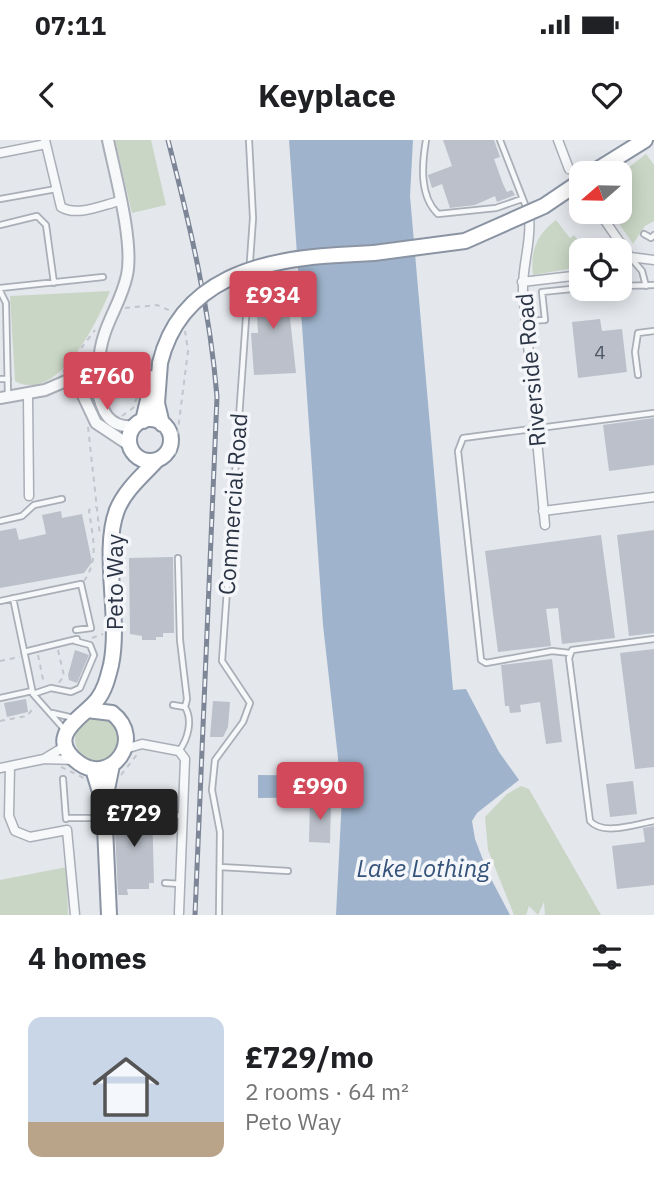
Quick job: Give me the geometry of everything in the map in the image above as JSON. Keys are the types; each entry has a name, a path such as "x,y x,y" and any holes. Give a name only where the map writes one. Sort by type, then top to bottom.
{"highway":[{"path":"611,161 645,140"},
{"path":"160,363 157,403 162,424 171,440 167,452 157,460 145,461 132,449 164,347 181,319 214,286 254,266 304,257 374,253 465,241 544,206 569,189"},
{"path":"139,423 162,424"},
{"name":"Peto Way","path":"131,488 135,472 132,449"},
{"name":"Peto Way","path":"112,713 108,680 115,627 112,529 117,509 131,488 157,460"},
{"name":"Peto Way","path":"81,714 108,680"},
{"path":"90,774 112,765 125,749 125,730 112,713 81,714 67,738 75,760 90,774 104,805"},
{"path":"109,915 104,805 112,765"}],"street":[{"path":"108,140 127,249 127,274 98,334 74,368 72,383 96,423 132,449"},
{"path":"558,140 569,169"},
{"path":"0,153 45,142 61,207 68,212 120,201"},
{"name":"Riverside Road","path":"529,216 530,235 523,260 522,282 545,525"},
{"path":"632,257 654,260"},
{"path":"522,282 569,276"},
{"path":"98,334 99,363 104,373 97,387 101,408 110,420 125,427 139,423"},
{"path":"80,361 90,359 99,363"},
{"path":"4,397 28,395 72,383 91,389 97,387"},
{"path":"28,395 29,496"},
{"path":"543,511 654,497"},
{"path":"125,730 142,744"},
{"path":"44,760 67,738"},
{"path":"125,749 142,744 179,751 187,766 179,914"},
{"path":"67,830 30,837 15,831 9,816 5,767 44,760 75,760"},
{"path":"66,818 75,915"}],"lane":[{"name":"Commercial Road","path":"220,867 212,790 215,760 243,722 250,703 222,661 253,218 249,140"},
{"path":"426,140 424,184 428,198 438,214 496,208 522,199"},
{"path":"500,140 529,216"},
{"path":"0,199 56,189"},
{"path":"0,225 37,216 46,225 54,284"},
{"path":"644,234 651,237 654,235"},
{"path":"632,259 642,271 646,286"},
{"path":"4,397 8,379 6,303 1,298 0,289 103,277"},
{"path":"632,286 654,285"},
{"path":"526,321 545,320 542,292 569,289"},
{"path":"638,375 635,352 638,333 654,331"},
{"path":"0,349 7,349"},
{"path":"0,379 8,379"},
{"path":"654,414 463,438 457,451 479,654 486,663 654,639"},
{"path":"0,521 22,516 34,505 62,499"},
{"path":"178,558 180,640 187,699 185,707 189,718 187,738 179,751"},
{"path":"0,601 81,584 91,628 76,630"},
{"path":"13,598 33,693 37,702 51,713 67,738"},
{"path":"0,698 56,688 71,692 82,684 94,655 90,645 76,640 24,652"},
{"path":"570,653 590,821 597,827 606,828 654,821"},
{"path":"173,705 185,707"},
{"path":"51,713 81,714"},
{"path":"63,779 66,818 89,818"},
{"path":"165,816 185,816"},
{"path":"219,915 220,867 288,871"},
{"path":"165,883 182,884"}],"path":[{"path":"72,383 60,375 98,334"},
{"path":"88,424 101,546"},
{"path":"87,574 95,548 89,510 97,507"},
{"path":"106,640 107,632"},
{"path":"56,688 64,676 58,649"},
{"path":"37,653 48,689"},
{"path":"0,721 27,716 37,702"},
{"path":"111,780 117,780 139,754 142,744"},
{"path":"59,761 61,767 90,774"}],"green space":[{"path":"115,140 151,140 166,205 132,213"},
{"path":"646,154 654,165 654,221 645,226 633,244 632,238 629,238 619,224 632,224 632,165"},
{"path":"556,220 570,238 569,269 533,275 534,251 544,231"},
{"path":"110,291 86,339 61,371 46,381 31,385 15,381 10,296"},
{"path":"97,717 112,724 119,739 112,754 97,761 82,754 75,739 82,724"},
{"path":"521,786 529,789 601,915 545,915 544,902 538,915 529,906 526,915 514,915 488,850 485,817 507,794"},
{"path":"67,867 68,915 0,915 0,880"}],"water":[{"name":"Lake Lothing","path":"289,140 413,140 410,196 453,690 466,689 499,752 519,780 477,813 472,821 475,839 488,873 510,915 336,915 342,797 258,798 258,775 340,776 323,625"}],"building":[{"path":"443,140 494,140 500,157 494,159 503,184 507,192 512,190 515,195 497,202 495,196 475,205 450,208 442,184 432,188 428,175 452,166"},
{"path":"286,281 296,373 254,375 251,333 258,333 255,284"},
{"path":"600,319 602,331 622,329 627,372 578,378 572,322"},
{"path":"654,418 654,465 609,471 603,425"},
{"path":"61,511 62,518 82,514 92,562 84,573 0,588 0,531 16,528 19,540 46,534 42,515"},
{"path":"654,530 654,633 629,636 617,535"},
{"path":"601,535 615,638 562,644 558,608 546,609 551,646 498,652 485,551"},
{"path":"173,557 174,633 163,633 163,637 156,637 156,640 142,640 142,636 130,634 129,558"},
{"path":"654,649 654,767 635,769 620,653"},
{"path":"75,650 89,655 77,683 69,680 68,675"},
{"path":"552,659 562,742 546,744 540,702 520,705 521,712 510,713 509,706 505,706 501,665"},
{"path":"26,699 28,712 7,717 4,703"},
{"path":"213,701 230,702 228,727 223,737 210,737"},
{"path":"633,781 637,814 610,817 606,784"},
{"path":"310,801 331,801 330,843 309,842"},
{"path":"114,808 152,808 154,883 149,883 149,889 127,889 128,895 118,895"},
{"path":"654,826 654,885 617,889 612,846 645,842 643,828"}],"railway":[{"path":"168,140 198,268 217,397 195,915"}]}
